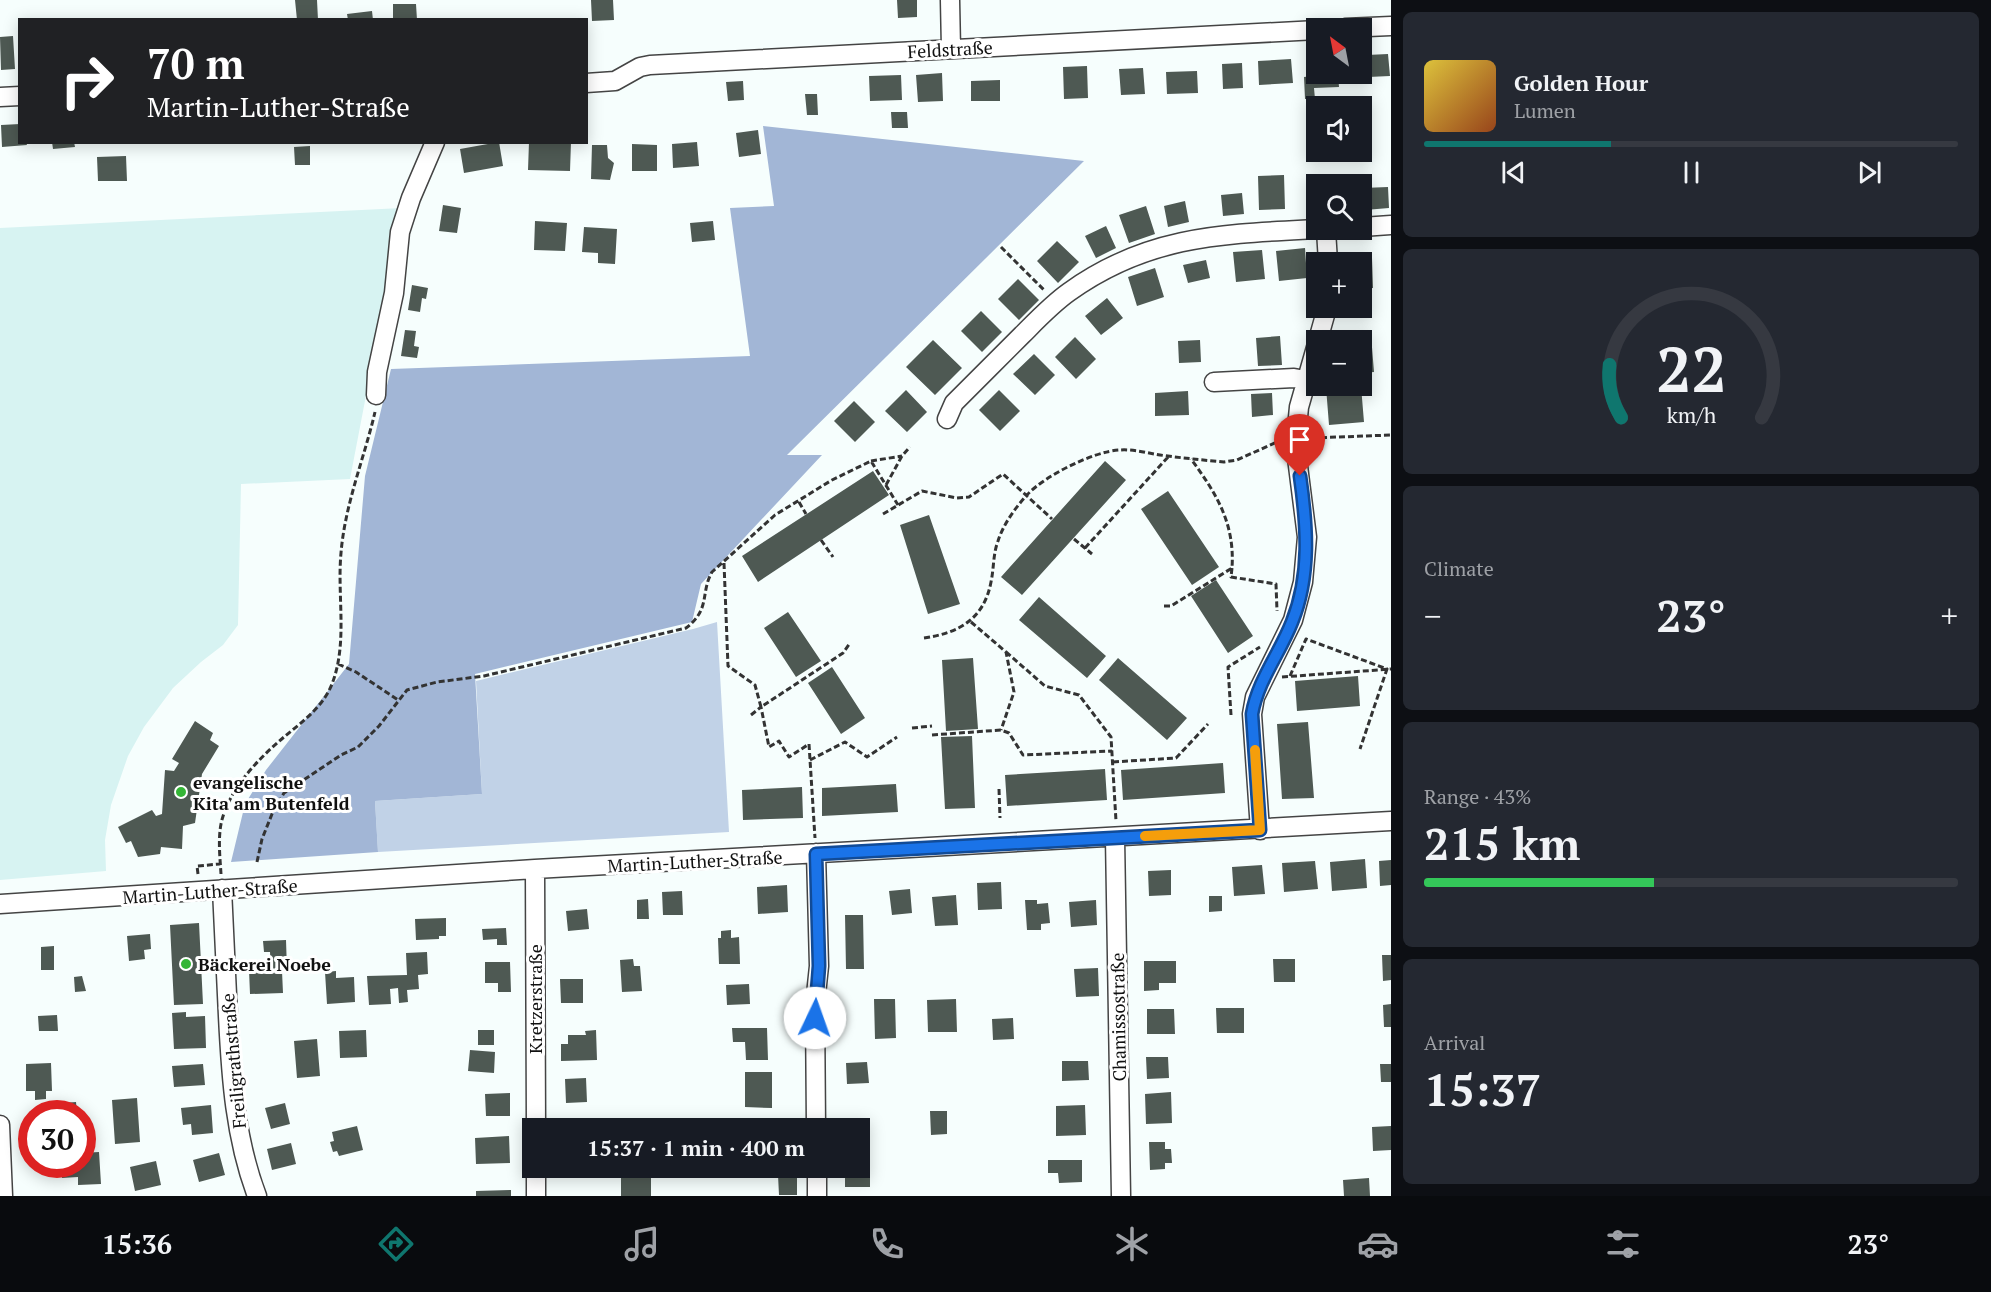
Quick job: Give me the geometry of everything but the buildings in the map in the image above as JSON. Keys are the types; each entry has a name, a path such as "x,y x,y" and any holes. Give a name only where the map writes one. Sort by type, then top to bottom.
{"street":[{"path":"950,0 951,49"},
{"path":"1372,27 1391,26"},
{"name":"Feldstraße","path":"588,82 615,81 640,67 650,65 1306,31"},
{"path":"0,97 18,96"},
{"path":"376,395 377,372 394,293 400,232 411,198 434,144"},
{"path":"1372,226 1391,225"},
{"path":"947,419 954,403 1056,302 1096,275 1145,251 1178,242 1214,236 1306,231"},
{"path":"1260,830 1252,714 1255,697 1293,620 1303,582 1307,537 1296,438 1299,407 1306,377"},
{"path":"1214,382 1294,378 1305,380"},
{"name":"Martin-Luther-Straße","path":"0,904 535,869 1391,821"},
{"name":"Chamissostraße","path":"1116,837 1121,1196"},
{"path":"816,854 819,966 815,1004 816,1118"},
{"name":"Kretzerstraße","path":"535,869 536,1118"},
{"name":"Freiligrathstraße","path":"222,889 234,1094 238,1126 257,1196"},
{"path":"0,1125 3,1196"},
{"path":"536,1178 536,1196"},
{"path":"817,1178 817,1196"}],"path":[{"path":"1001,247 1056,302"},
{"path":"220,864 221,825 226,808 235,792 256,762 304,721 324,700 332,685 338,664 339,582 344,526 373,420 376,395"},
{"path":"924,638 942,635 970,621 987,598 997,543 1004,526 1027,495 1055,474 1087,459 1119,450 1224,462 1237,460 1274,442 1296,438 1391,435"},
{"path":"886,485 902,456 910,447"},
{"path":"257,862 262,838 284,793 341,755 358,747 379,726 407,690 459,678 484,676 686,628 695,621 704,604 708,579 712,572 775,515 832,480 871,461 902,456"},
{"path":"1085,548 1169,456"},
{"path":"1191,459 1211,486 1226,519 1233,553 1231,577 1276,584 1276,620"},
{"path":"871,461 898,505"},
{"path":"883,514 922,491 957,498 969,497 1003,474 1053,519"},
{"path":"799,502 806,514"},
{"path":"1074,539 1092,554"},
{"path":"821,540 834,557"},
{"path":"723,563 728,666 755,685 769,747 779,741 789,757 809,744 816,854"},
{"path":"1164,606 1171,606 1232,568"},
{"path":"970,621 1045,686 1079,695 1111,737 1116,837"},
{"path":"1290,676 1306,639 1389,669"},
{"path":"751,715 843,653 850,643"},
{"path":"1231,714 1228,667 1262,645"},
{"path":"1001,730 1014,692 1006,652"},
{"path":"338,664 356,672 398,700"},
{"path":"1265,676 1273,678 1389,669"},
{"path":"1360,749 1389,669"},
{"path":"1113,762 1176,758 1208,724"},
{"path":"912,728 932,726"},
{"path":"932,735 1001,730 1009,733 1023,755 1112,751"},
{"path":"810,760 844,742 867,757 897,737"},
{"path":"999,789 1000,818"}],"shaded area":[{"path":"763,126 1084,161 787,455 822,455 701,584 692,622 475,674 482,794 375,801 378,852 231,862 245,804 266,770 349,664 365,476 391,369 750,356 730,208 774,206"},
{"path":"402,208 350,479 241,484 238,625 223,645 173,688 144,727 128,756 111,805 105,840 106,871 0,880 0,228"},
{"path":"717,622 729,832 378,852 375,801 482,794 476,681"}],"slow traffic":[{"path":"1145,836 1260,830 1255,750"}],"place":[{"name":"evangelische Kita am Butenfeld","path":"181,792"},
{"name":"Bäckerei Noebe","path":"186,964"}],"route":[{"path":"815,1018 819,966 816,854 1260,830 1252,714 1255,697 1293,620 1303,582 1307,537 1300,476"}]}
